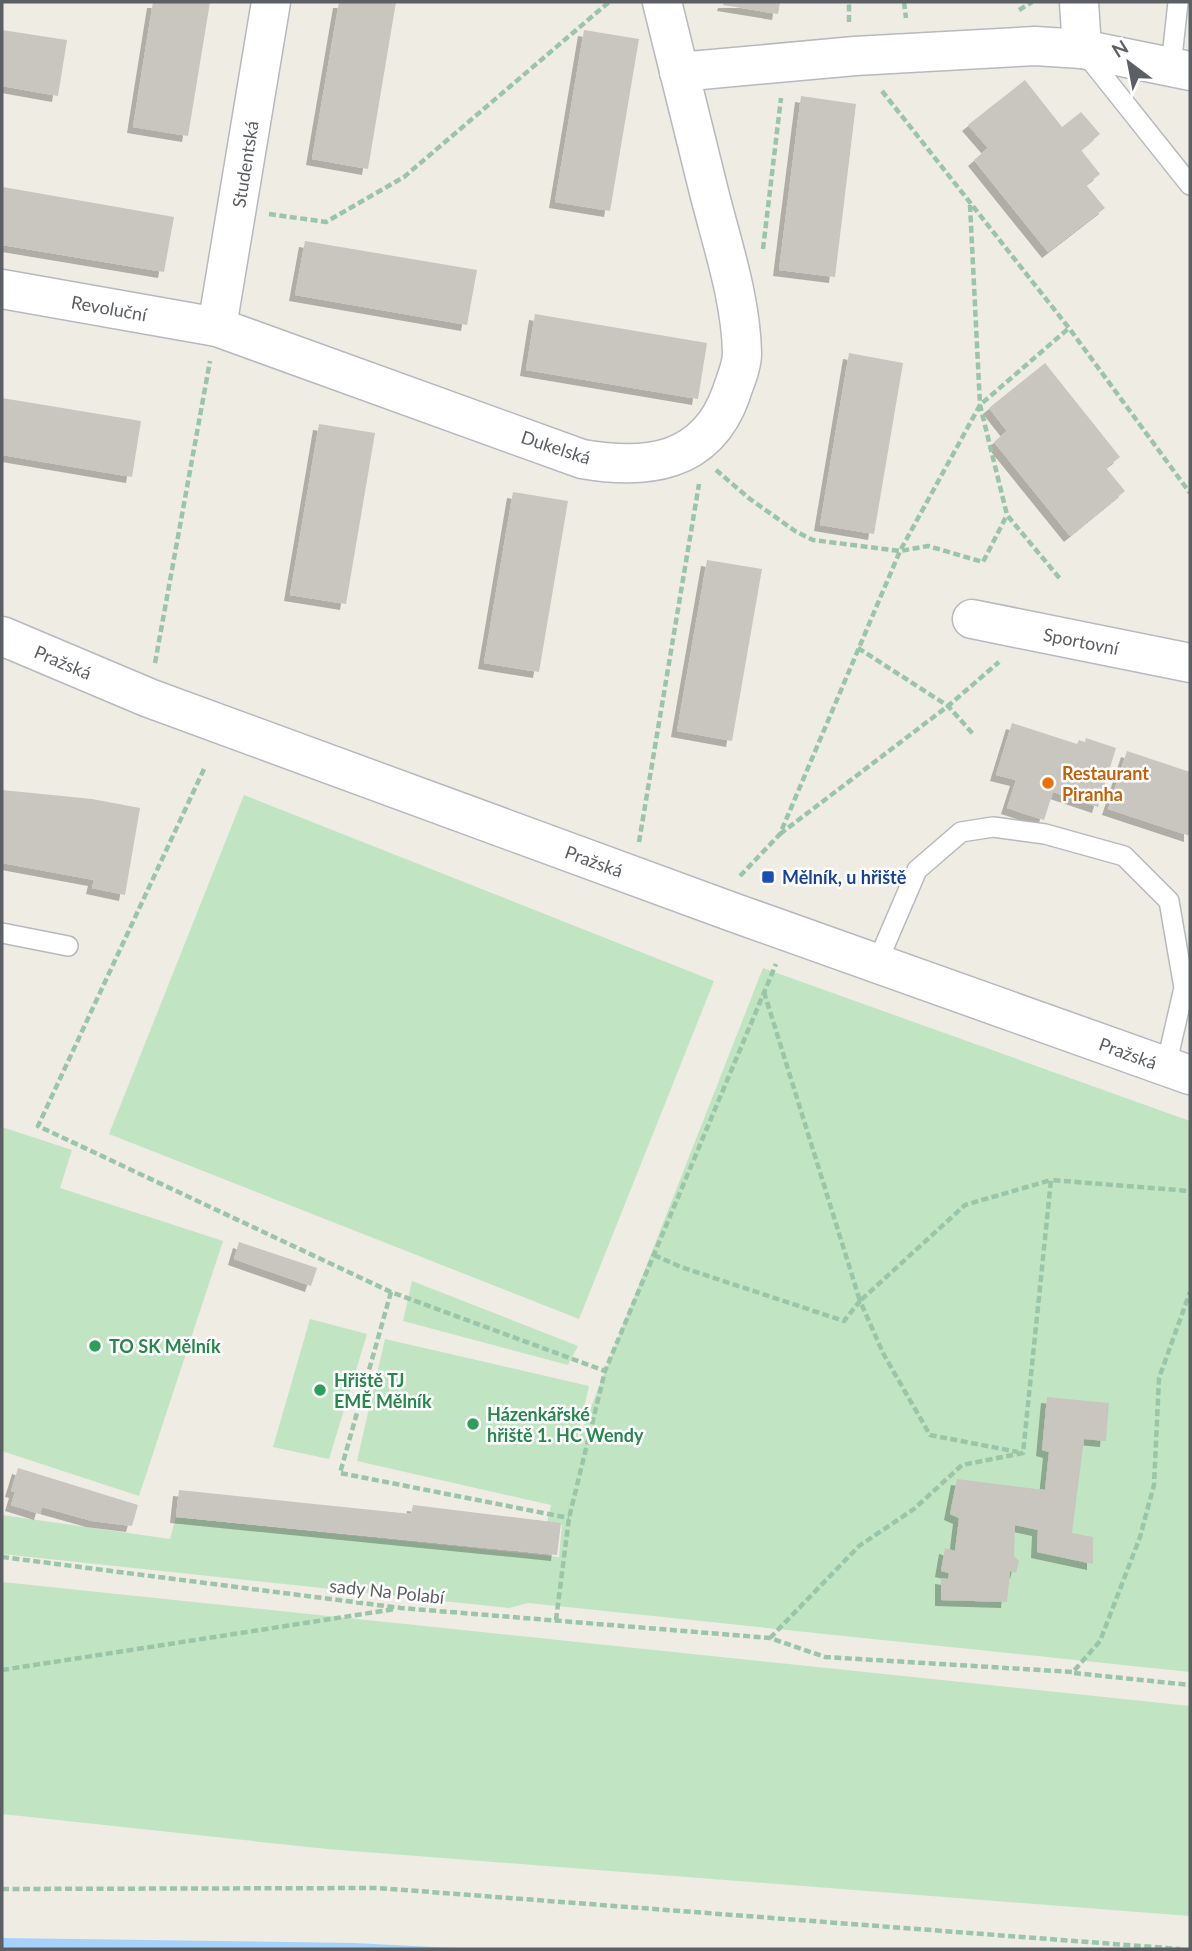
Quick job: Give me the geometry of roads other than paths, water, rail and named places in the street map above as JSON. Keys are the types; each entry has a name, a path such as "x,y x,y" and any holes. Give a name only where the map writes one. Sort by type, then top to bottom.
{"street":[{"name":"Studentská","path":"217,327 271,2"},
{"name":"Dukelská","path":"217,327 582,458 638,464 677,455 701,453 726,407 742,355 736,301 662,2"},
{"path":"1079,2 1082,49"},
{"path":"679,72 985,47 1082,49 1181,69"},
{"name":"Revoluční","path":"2,289 217,327"},
{"name":"Sportovní","path":"972,619 1190,663"},
{"name":"Pražská","path":"2,636 149,698 1178,1071"}],"lane":[{"path":"1178,2 1181,69"},
{"path":"1082,49 1190,185"},
{"path":"877,963 917,870 961,832 993,827 1045,834 1124,856 1169,901 1184,988 1178,1071"},
{"path":"2,933 68,946"}],"water":[{"path":"2,1938 354,1943 474,1949 2,1949"}],"place":[{"name":"Restaurant Piranha","path":"1048,783"},
{"name":"Mělník, u hřiště","path":"768,877"},
{"name":"TO SK Mělník","path":"95,1346"},
{"name":"Hřiště TJ EMĚ Mělník","path":"320,1390"},
{"name":"Házenkářské hřiště 1. HC Wendy","path":"473,1424"}]}
